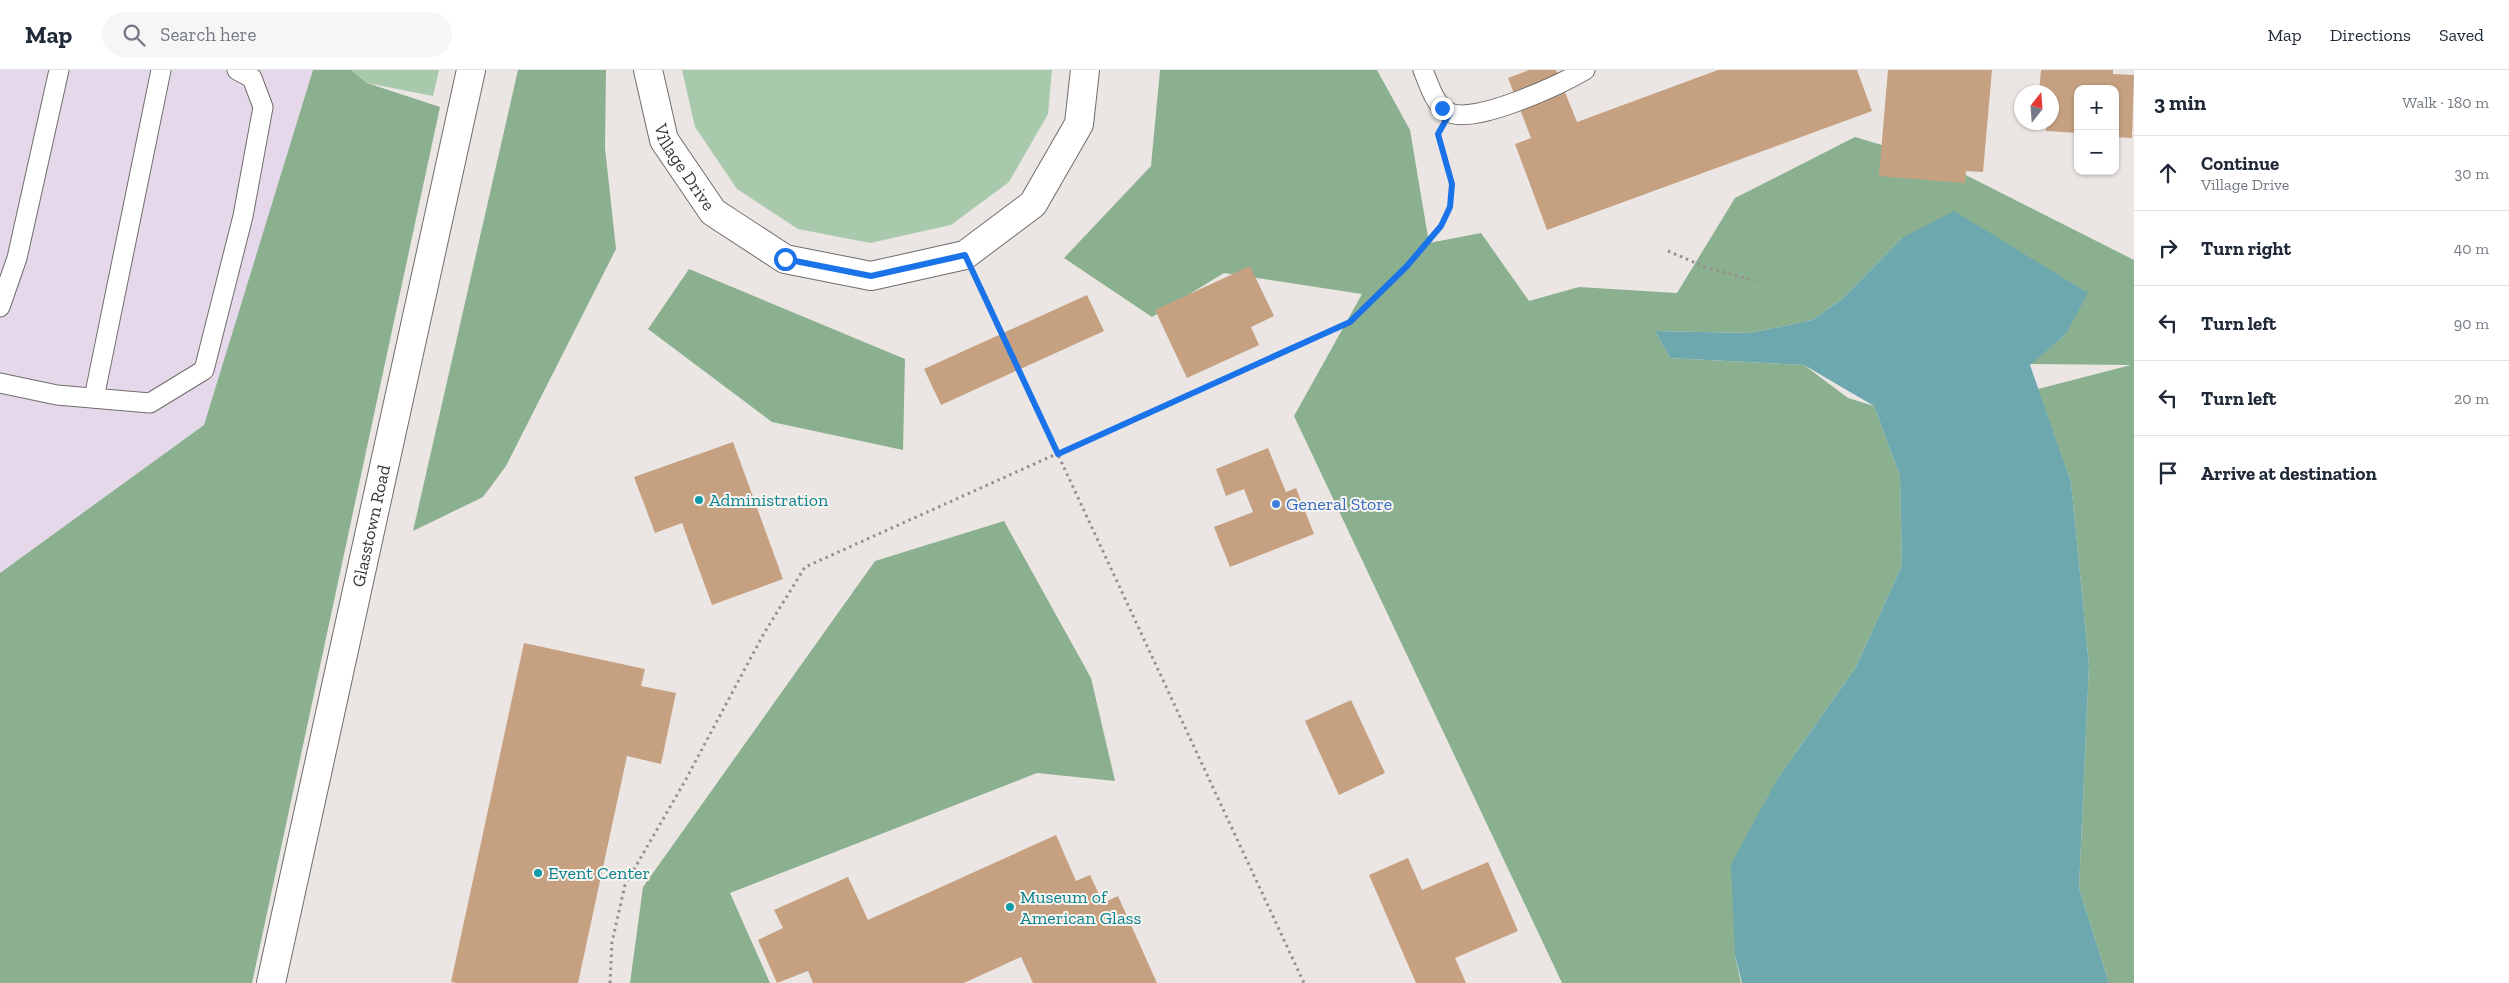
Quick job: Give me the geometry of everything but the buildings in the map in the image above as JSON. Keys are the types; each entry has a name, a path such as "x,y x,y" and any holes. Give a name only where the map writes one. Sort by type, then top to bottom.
{"street":[{"name":"Glasstown Road","path":"271,983 471,70"},
{"name":"Village Drive","path":"648,70 664,140 713,212 785,259 871,276 965,255 1033,204 1079,124 1085,70"}],"lane":[{"path":"0,307 17,258 59,70"},
{"path":"94,398 161,70"},
{"path":"0,383 57,396 150,403 204,370 243,216 263,107 252,78 237,70"},
{"path":"1423,70 1437,102 1450,113 1474,115 1518,101 1565,82 1585,70"}],"path":[{"path":"610,983 612,942 625,885 763,635 805,567 1350,322 1407,266 1441,226 1450,207 1452,184 1438,134 1450,113"},
{"path":"1668,251 1704,267 1755,281"},
{"path":"965,255 1304,983"}],"shaded area":[{"path":"0,70 313,70 204,425 0,573"}],"green space":[{"path":"313,70 351,70 367,83 440,107 252,983 0,983 0,573 204,425"},
{"path":"351,70 439,70 433,96 367,83"},
{"path":"518,70 606,70 605,148 616,249 506,466 483,497 413,531"},
{"path":"682,70 1052,70 1048,114 1009,182 951,225 870,243 798,229 737,189 695,127"},
{"path":"1160,70 1377,70 1410,130 1429,243 1481,233 1529,301 1579,287 1677,293 1735,198 1855,137 1942,163 2134,260 2134,983 2109,983 2079,888 2089,665 2071,482 2038,389 2131,365 2030,364 2066,334 1902,238 1842,299 1812,320 1750,333 1655,331 1670,358 1804,365 1848,398 1874,406 1900,476 1902,565 1856,667 1778,778 1735,956 1741,983 1562,983 1294,416 1362,294 1224,273 1152,317 1064,258 1151,166"},
{"path":"689,269 905,359 903,450 772,422 648,329"},
{"path":"1004,521 1091,678 1115,781 1037,773 730,893 770,983 630,983 643,887 875,561"}],"water":[{"path":"1954,211 2088,293 2066,334 2030,365 2071,482 2089,665 2079,888 2109,983 1742,983 1735,956 1731,864 1778,778 1856,667 1902,565 1900,476 1874,406 1804,365 1670,358 1655,331 1750,333 1812,320 1842,299 1902,238"}],"place":[{"name":"Administration","path":"699,500"},
{"name":"General Store","path":"1276,504"},
{"name":"Event Center","path":"538,873"},
{"name":"Museum of American Glass","path":"1010,907"}],"route":[{"path":"785,259 871,276 965,255 1058,454 1350,322 1407,266 1441,226 1450,207 1452,184 1440,148 1438,134 1450,113 1442,108"}]}
